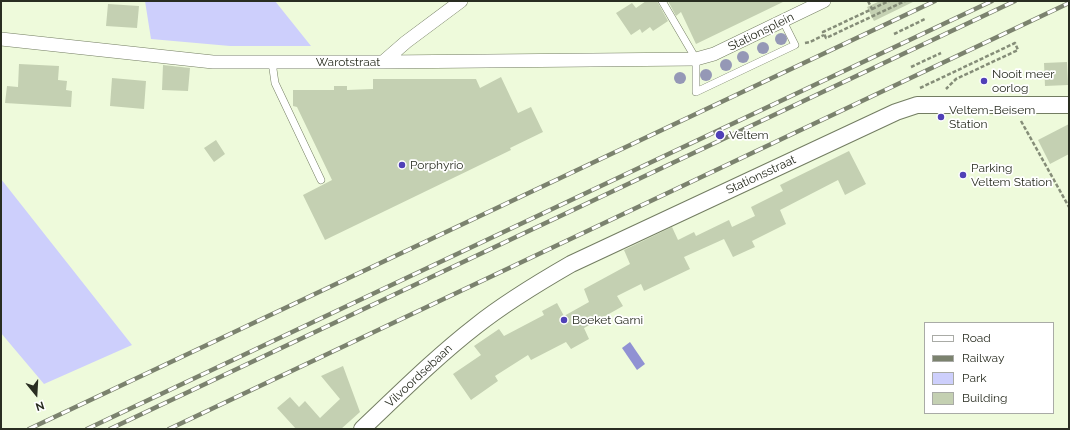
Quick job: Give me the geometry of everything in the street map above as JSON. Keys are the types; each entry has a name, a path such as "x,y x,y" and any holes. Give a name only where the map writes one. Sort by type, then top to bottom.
{"street":[{"path":"383,62 406,42 461,1"},
{"name":"Stationsplein","path":"696,59 714,54 824,1"},
{"name":"Warotstraat","path":"1,39 213,62 696,59"},
{"name":"Stationsstraat","path":"476,325 520,293 571,264 896,112 917,105 1069,105"},
{"name":"Vilvoordsebaan","path":"362,429 433,362 476,325"}],"lane":[{"path":"662,1 696,59 696,92 795,45 783,21"},
{"path":"272,62 275,83 321,180"}],"path":[{"path":"868,1 872,9"},
{"path":"810,42 824,35 823,32 889,1"},
{"path":"824,35 826,38 905,1"},
{"path":"894,34 925,19"},
{"path":"915,90 1015,43 1018,50 956,79 932,105"},
{"path":"911,67 941,53"},
{"path":"1012,105 1069,207"}],"green space":[{"path":"145,1 275,1 311,46 230,46 151,39"},
{"path":"1,179 132,345 44,384 1,333"}],"shaded area":[{"path":"630,342 645,364 637,370 622,348"}],"building":[{"path":"646,1 657,1 668,21 653,31 650,27 642,33 640,29 631,35 616,13 632,3 636,8"},
{"path":"668,1 785,1 696,44 681,12 676,16"},
{"path":"880,1 915,1 874,21 867,7"},
{"path":"108,4 139,6 137,28 106,26"},
{"path":"1067,62 1068,85 1045,86 1044,63"},
{"path":"19,64 59,66 58,80 67,81 66,90 72,91 71,107 5,103 7,86 18,87"},
{"path":"163,65 190,68 188,91 162,90"},
{"name":"Porphyrio","path":"501,77 518,113 531,107 543,132 510,148 511,150 325,240 303,195 332,180 297,107 293,106 293,90 334,90 334,86 347,86 347,90 373,89 373,79 476,79 480,88"},
{"path":"112,78 146,81 144,109 110,106"},
{"path":"1069,124 1069,154 1050,164 1038,140"},
{"path":"216,140 225,154 214,162 204,148"},
{"path":"849,151 866,184 845,195 838,180 780,210 786,224 752,241 755,247 733,257 724,239 684,257 690,269 644,291 641,284 617,296 623,306 584,328 589,339 571,349 566,342 531,360 528,355 495,376 498,381 471,400 453,374 481,355 474,346 499,329 504,336 544,315 542,311 557,303 564,316 589,302 584,289 630,264 624,250 672,227 678,240 694,232 696,236 729,220 732,227 755,216 751,207 783,191 780,185"},
{"path":"343,366 360,412 341,429 296,429 277,408 290,397 299,407 305,401 320,418 340,399 321,376"}],"railway":[{"path":"29,429 935,1"},
{"path":"87,429 992,1"},
{"path":"110,429 1015,1"},
{"path":"169,429 1069,3"}],"place":[{"name":"Nooit meer oorlog","path":"984,81"},
{"name":"Veltem-Beisem Station","path":"941,117"},
{"name":"Veltem","path":"720,135"},
{"name":"Porphyrio","path":"402,165"},
{"name":"Parking Veltem Station","path":"963,175"},
{"name":"Boeket Garni","path":"564,320"}]}
